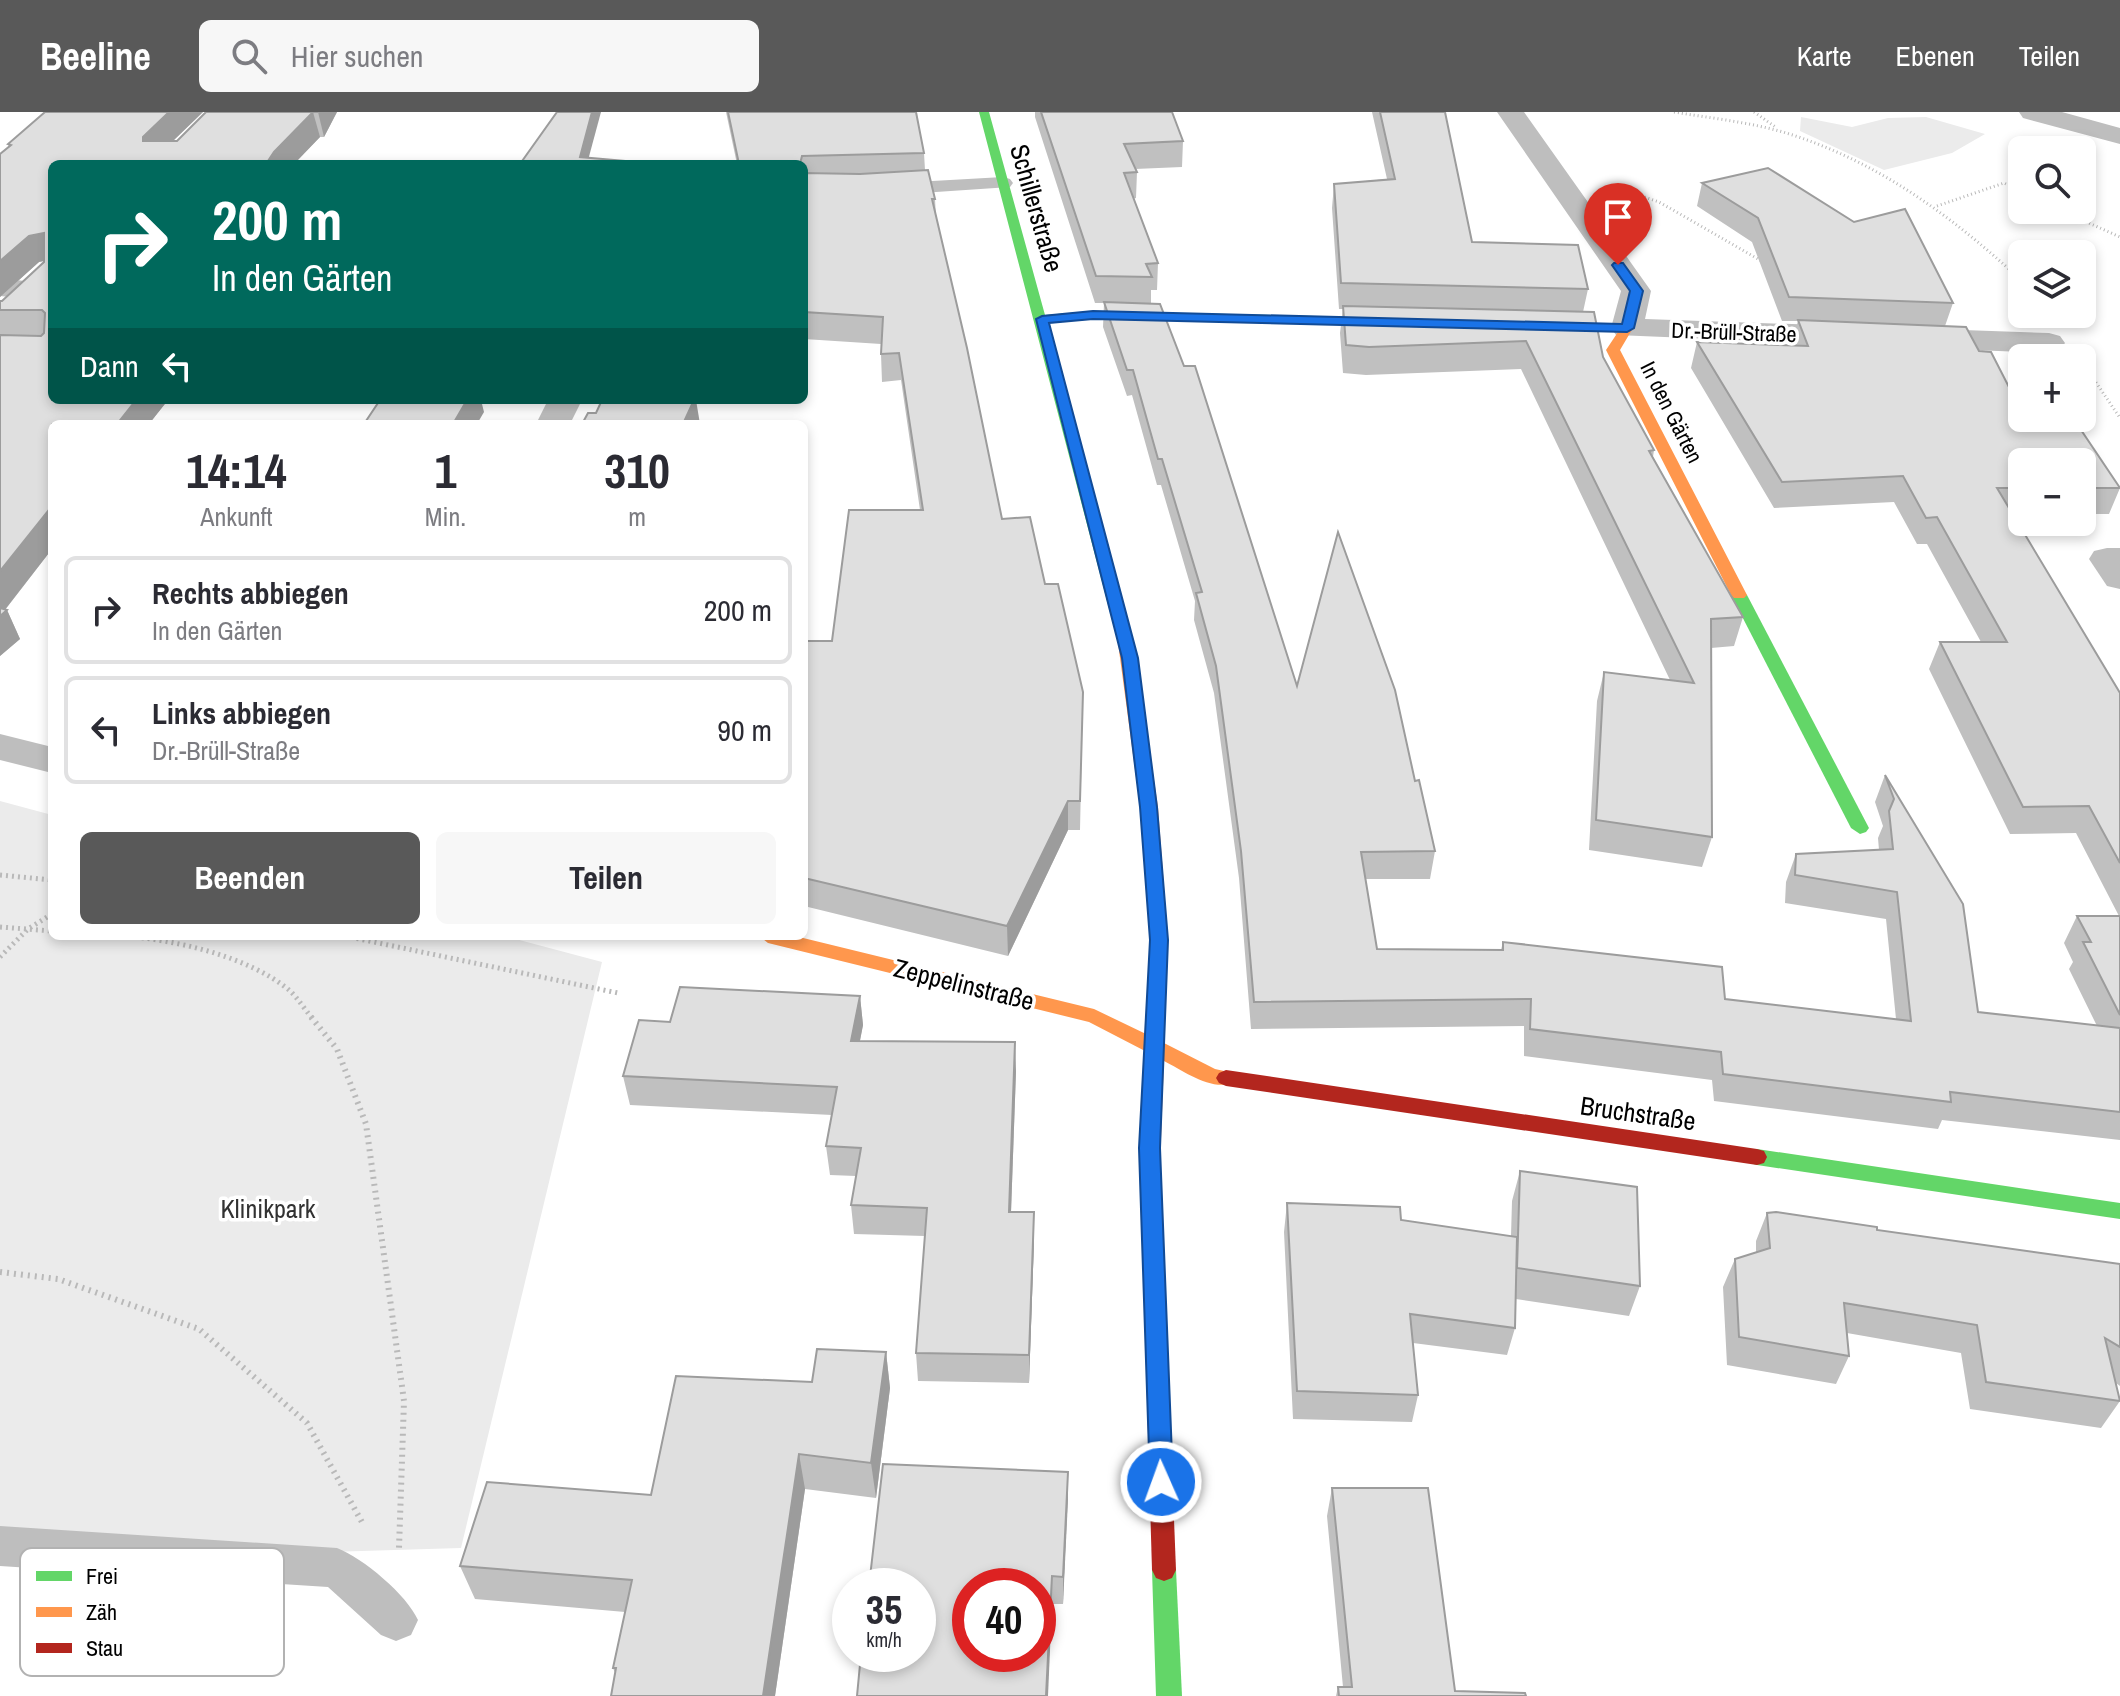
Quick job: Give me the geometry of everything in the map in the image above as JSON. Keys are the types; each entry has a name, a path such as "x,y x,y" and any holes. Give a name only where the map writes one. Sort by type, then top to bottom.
{"street":[{"name":"Schillerstraße","path":"984,112 1042,319 1130,658 1149,807 1159,940 1149,1148 1169,1696"},
{"path":"1510,112 1636,291 1627,328 1517,325"},
{"path":"2032,112 2120,136"},
{"path":"0,318 27,282"},
{"path":"1042,319 1093,315 1423,323"},
{"name":"Dr.-Brüll-Straße","path":"1627,328 2049,343"},
{"name":"In den Gärten","path":"1627,328 1613,350 1860,828"},
{"path":"2120,559 2107,559 2120,578"},
{"path":"0,747 48,759"},
{"name":"Zeppelinstraße","path":"784,940 1094,1016 1154,1048"},
{"name":"Bruchstraße","path":"1154,1048 1211,1076 2120,1211"}],"lane":[{"path":"808,190 862,191 1003,183"},
{"path":"0,1546 31,1548"},
{"path":"284,1565 337,1568 396,1620"}],"path":[{"path":"1674,112 1781,131 1827,146 1936,207 2008,268"},
{"path":"1754,112 1781,131"},
{"path":"1936,207 2004,183 2008,185"},
{"path":"1610,186 1659,202 1767,264"},
{"path":"2092,224 2120,237"},
{"path":"2096,383 2120,418"},
{"path":"0,875 48,880"},
{"path":"0,957 28,929 48,916"},
{"path":"0,927 48,931"},
{"path":"168,940 234,959 289,990 337,1049 366,1124 404,1401 396,1620"},
{"path":"364,940 618,993"},
{"path":"0,1272 58,1279 199,1329 307,1423 365,1530"}],"green space":[{"path":"1801,117 1852,127 1888,118 1926,117 1985,134 1952,153 1884,170 1800,131"},
{"name":"Klinikpark","path":"0,801 48,814 48,940 519,940 602,962 461,1548 284,1553 284,1548 20,1548 20,1561 0,1562"}],"building":[{"path":"45,112 169,112 143,137 143,141 177,141 206,112 313,112 269,160 48,160 48,404 133,404 120,420 48,420 48,511 0,571 0,335 41,336 44,333 45,313 42,310 0,310 0,301 44,262 44,233 29,236 0,261 0,154 11,145 8,144"},
{"path":"557,112 592,112 580,157 614,160 523,160"},
{"path":"728,112 916,112 924,153 802,156 801,160 738,160"},
{"path":"1041,112 1172,112 1183,141 1124,144 1137,172 1124,173 1158,263 1146,264 1152,277 1096,276"},
{"path":"1380,112 1445,112 1472,242 1578,245 1588,289 1341,283 1334,184 1395,179"},
{"path":"1768,168 1854,222 1905,209 1953,303 1789,297 1758,218 1702,183"},
{"path":"928,170 1002,519 1030,517 1045,584 1058,584 1083,692 1080,801 1068,801 1007,926 808,879 808,641 832,641 849,510 923,510 899,353 881,354 883,317 808,312 808,173"},
{"path":"1104,302 1160,304 1184,366 1195,366 1297,686 1338,532 1395,690 1415,781 1419,780 1435,851 1361,852 1377,949 1503,950 1503,942 1722,967 1725,999 1911,1021 1897,892 1795,875 1796,854 1893,849 1889,811 1894,799 1885,775 1963,904 1978,1012 2120,1028 2120,1112 1950,1092 1951,1102 1723,1074 1721,1052 1530,1029 1531,999 1254,1002 1241,851 1216,666 1196,593 1202,592 1162,459 1158,459 1133,370 1127,370"},
{"path":"1343,306 1594,312 1603,357 1654,450 1649,451 1743,617 1711,619 1712,837 1596,820 1604,672 1694,683 1526,341 1369,347 1346,345"},
{"path":"1798,320 1966,327 1979,351 1991,352 2008,385 2008,432 2082,432 2093,448 2008,448 2008,488 1997,488 2008,506 2008,536 2026,536 2120,693 2120,863 2089,806 2023,807 1940,642 2007,642 1937,517 1926,518 1903,476 1782,482 1697,342 1808,346"},
{"path":"377,404 465,404 455,420 367,420"},
{"path":"600,404 692,404 685,420 584,420 588,413 596,413"},
{"path":"2096,452 2120,488 2096,488"},
{"path":"2077,916 2120,916 2120,1015 2083,942 2091,942"},
{"path":"680,987 860,996 851,1041 1015,1042 1009,1212 1034,1212 1029,1355 916,1353 927,1208 851,1205 861,1148 826,1146 837,1087 623,1076 639,1020 670,1022"},
{"path":"1520,1171 1637,1187 1640,1286 1517,1268"},
{"path":"1287,1203 1400,1207 1401,1220 1517,1237 1515,1328 1410,1314 1418,1395 1297,1391"},
{"path":"1767,1213 1877,1227 1877,1230 2120,1264 2120,1347 2105,1338 2120,1401 1986,1382 1977,1325 1844,1303 1849,1356 1739,1337 1735,1259 1770,1248"},
{"path":"817,1349 886,1352 871,1463 799,1454 763,1696 611,1696 616,1668 613,1668 632,1580 460,1566 487,1482 651,1495 676,1376 812,1382"},
{"path":"883,1464 1068,1472 1063,1577 1056,1576 1056,1568 952,1568 952,1672 1047,1672 1046,1696 857,1696 859,1672 936,1672 936,1568 871,1568"},
{"path":"1332,1488 1428,1488 1455,1691 1525,1693 1526,1696 1339,1696 1338,1687 1352,1687"}],"traffic: fast":[{"path":"984,112 1126,643"},
{"path":"1042,319 1093,315 1403,322"},
{"path":"1739,595 1860,828"},
{"path":"1757,1157 2120,1211"},
{"path":"1164,1570 1169,1696"}],"traffic: slow":[{"path":"1536,326 1627,328 1613,350 1739,595"},
{"path":"1126,643 1149,807 1159,940 1150,1164"},
{"path":"784,940 1094,1016 1211,1076 1226,1078"}],"traffic: jam":[{"path":"1226,1078 1757,1157"},
{"path":"1150,1164 1164,1570"}],"route":[{"path":"1161,1482 1149,1148 1159,940 1149,807 1130,658 1042,319 1093,315 1627,328 1636,291 1618,265"}]}
